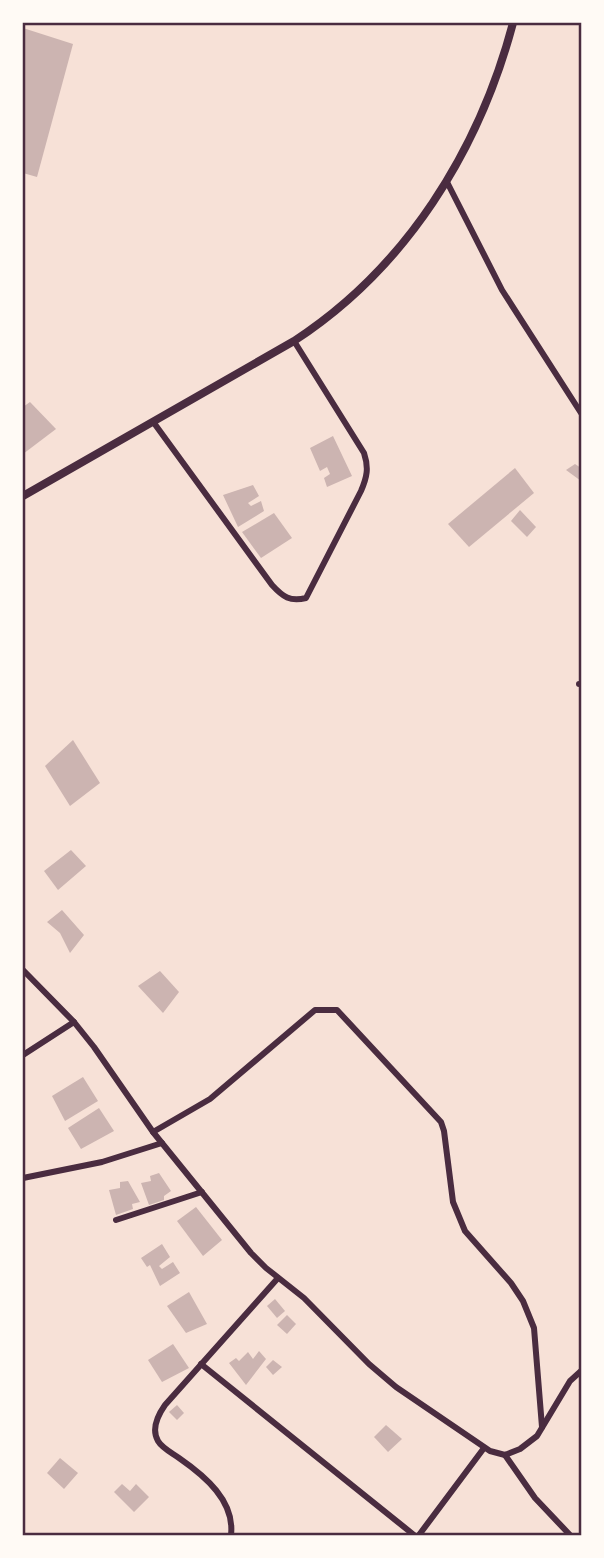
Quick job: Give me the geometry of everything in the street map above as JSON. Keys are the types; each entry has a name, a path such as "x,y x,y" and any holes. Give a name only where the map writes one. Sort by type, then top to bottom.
{"street":[{"path":"23,496 294,341 321,323 382,269 447,182 493,87 513,23"},
{"path":"447,182 502,290 581,413"},
{"path":"154,423 272,585 282,596 293,601 306,598 361,491 368,474 368,465 364,453 294,341"},
{"path":"23,970 74,1022 153,1132 251,1253 304,1298 369,1364 396,1387 484,1448 505,1455 535,1498 569,1535"},
{"path":"153,1132 210,1099 315,1010 337,1010 441,1122 453,1202 464,1231 511,1283 523,1301 534,1328 542,1427"},
{"path":"23,1055 74,1022"},
{"path":"23,1178 102,1162 162,1143"},
{"path":"116,1220 202,1192"},
{"path":"231,1535 232,1520 229,1510 203,1474 160,1444 156,1438 158,1416 278,1278"},
{"path":"201,1364 416,1535 484,1448"},
{"path":"505,1455 520,1450 537,1436 570,1381 581,1371"}],"building":[{"path":"23,28 73,44 37,177 23,173"},
{"path":"30,402 56,429 23,454 23,407"},
{"path":"333,436 352,476 327,487 324,478 330,474 327,467 320,471 310,448"},
{"path":"575,464 581,468 581,481 566,470"},
{"path":"515,468 534,493 469,547 448,524"},
{"path":"253,485 259,496 248,503 251,506 261,501 264,511 238,527 223,495"},
{"path":"520,510 536,527 527,537 511,521"},
{"path":"274,513 292,538 261,558 242,532"},
{"path":"73,740 100,783 70,806 45,766"},
{"path":"71,850 86,866 58,890 44,871"},
{"path":"62,910 84,935 70,953 60,933 47,922"},
{"path":"160,971 179,992 163,1013 138,986"},
{"path":"83,1077 98,1101 65,1121 52,1096"},
{"path":"99,1108 114,1131 81,1149 68,1128"},
{"path":"159,1173 171,1191 164,1196 164,1200 149,1205 141,1183 151,1181 150,1176"},
{"path":"128,1181 140,1202 132,1204 133,1209 116,1215 109,1190 120,1188 120,1182"},
{"path":"196,1207 222,1240 203,1256 177,1221"},
{"path":"162,1244 170,1257 159,1266 162,1269 173,1262 180,1273 160,1286 150,1265 147,1267 141,1258"},
{"path":"189,1292 207,1324 186,1333 167,1306"},
{"path":"275,1299 285,1311 277,1318 267,1306"},
{"path":"287,1315 296,1324 287,1334 277,1325"},
{"path":"173,1344 189,1368 162,1382 148,1360"},
{"path":"259,1351 266,1359 246,1385 229,1363 236,1358 239,1361 248,1352 253,1359"},
{"path":"273,1360 282,1367 273,1375 266,1367"},
{"path":"177,1405 184,1413 177,1420 169,1412"},
{"path":"386,1425 402,1439 388,1452 374,1437"},
{"path":"60,1458 78,1473 64,1489 47,1473"},
{"path":"122,1484 130,1491 136,1484 149,1497 134,1512 114,1492"}]}
